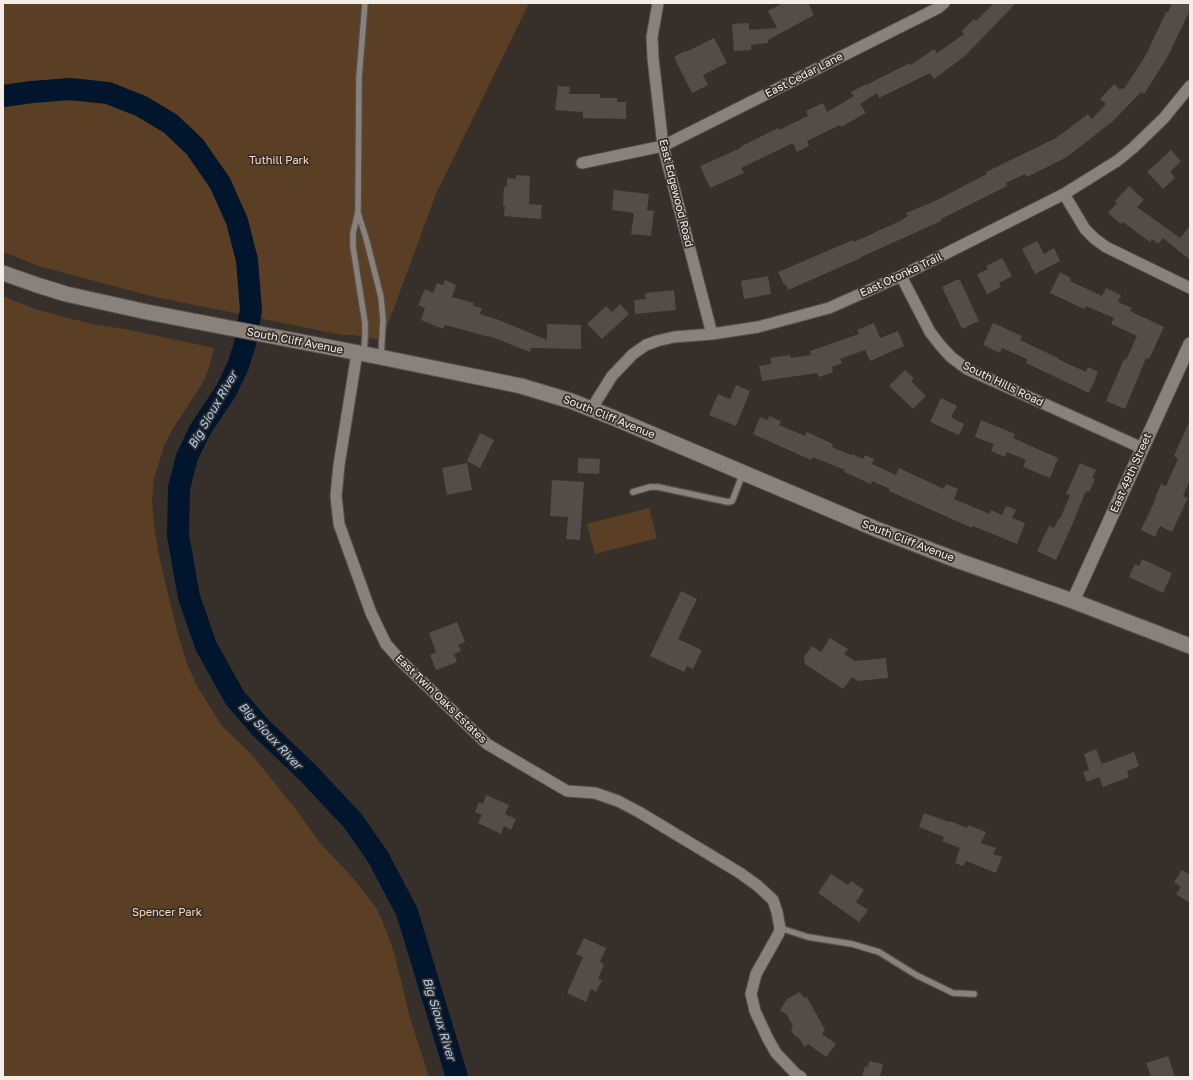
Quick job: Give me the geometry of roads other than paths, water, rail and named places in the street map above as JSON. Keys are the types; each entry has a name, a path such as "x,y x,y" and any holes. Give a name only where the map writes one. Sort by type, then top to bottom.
{"main road":[{"name":"South Cliff Avenue","path":"3,273 66,294 147,312 521,386 571,400 876,530 1073,601 1190,646"}],"street":[{"name":"East Edgewood Road","path":"658,3 652,37 663,146 712,334"},
{"name":"East Cedar Lane","path":"582,163 663,146 938,8 944,3"},
{"name":"East Otonka Trail","path":"592,408 612,376 633,354 646,345 674,337 712,334 758,327 829,308 901,276 1064,194 1117,161 1134,148 1164,118 1190,86"},
{"path":"1064,194 1085,229 1095,240 1106,247 1190,288"},
{"name":"South Hills Road","path":"901,276 940,345 951,357 967,369 1142,448"},
{"name":"East 49th Street","path":"1073,601 1190,344"},
{"name":"East Twin Oaks Estates","path":"360,353 339,465 336,496 339,524 371,613 386,644 402,662 487,744 567,791 595,793 618,801 640,812 740,873 758,886 773,900 780,928"},
{"path":"780,928 778,937 756,974 751,994 756,1011 770,1044 776,1053 796,1074 801,1077"}],"lane":[{"path":"360,353 366,337 365,323 352,247 353,233 358,212 359,78 365,3"},
{"path":"358,212 381,297 383,320 380,357"},
{"path":"633,492 650,488 658,488 728,502 732,501 743,473"},
{"path":"780,928 808,937 852,944 879,952 916,975 953,993 974,994"}],"waterway":[{"name":"Big Sioux River","path":"3,96 70,89 108,93 141,106 171,124 195,147 220,183 237,221 247,260 251,310 245,344 238,366 226,391 200,430 187,457 179,488 178,535 189,597 206,646 235,698 261,728 308,773 353,821 378,857 407,912 457,1077"}],"park label":[{"name":"Tuthill Park","path":"279,161"},
{"name":"Spencer Park","path":"167,913"}]}
